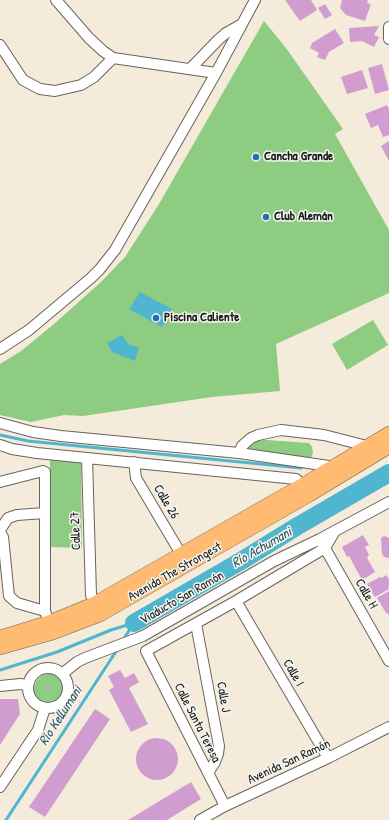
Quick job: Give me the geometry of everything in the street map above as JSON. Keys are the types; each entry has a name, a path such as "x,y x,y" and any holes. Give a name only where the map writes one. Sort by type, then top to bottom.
{"main road":[{"path":"339,471 367,446 389,433"},
{"path":"339,471 389,447"},
{"name":"Avenida The Strongest","path":"0,637 98,609 339,471"},
{"name":"Avenida The Strongest","path":"0,648 49,622"}],"street":[{"path":"56,0 89,38 113,58 216,73"},
{"path":"0,349 29,330 100,269 115,250 216,73 255,0"},
{"path":"190,69 226,33 242,24"},
{"path":"389,27 389,39"},
{"path":"0,45 23,80 40,89 55,91 81,85 94,77 113,58"},
{"path":"0,423 33,432 61,436 240,453 339,471"},
{"path":"240,453 242,446 258,434 281,430 324,435 367,446"},
{"path":"0,445 12,449 37,453 296,479 305,490"},
{"name":"Calle 27","path":"87,458 91,595 98,609"},
{"name":"Calle 26","path":"134,462 136,478 184,559"},
{"path":"0,482 44,471 49,622"},
{"path":"196,624 236,601 322,543 335,531 389,502"},
{"path":"45,513 17,514 8,518 0,531 3,537 9,596 17,603 49,622"},
{"name":"Viaducto San Ramón","path":"62,674 85,658 142,636 274,561 322,543"},
{"name":"Calle H","path":"322,543 389,661"},
{"name":"Calle I","path":"236,601 328,758"},
{"name":"Calle Santa Teresa","path":"196,624 146,652 225,806"},
{"name":"Calle J","path":"196,624 219,746 215,762 208,773"},
{"path":"47,668 62,674 68,684 68,691 63,702 52,708 45,708 40,707 32,700 28,690 28,685 30,679 35,673 47,668"},
{"path":"0,686 20,684 28,685"},
{"path":"0,787 38,730 45,708"},
{"name":"Avenida San Ramón","path":"200,820 225,806 389,728"}],"green space":[{"name":"Club Alemán","path":"264,21 286,48 343,129 335,134 389,230 389,293 276,344 280,391 212,397 83,416 64,415 31,422 0,415 0,364 21,351 54,324 102,281 125,257 159,204"},
{"path":"373,320 388,345 347,370 332,344"},
{"path":"253,439 309,443 312,447 313,453 307,462 243,451"},
{"path":"50,460 81,462 82,548 50,547"},
{"path":"49,674 55,675 63,683 63,695 55,703 49,704 43,703 35,695 34,689 35,683 43,675"}],"water":[{"name":"Piscina Caliente","path":"140,292 172,309 162,327 129,309"},
{"path":"122,335 128,344 139,348 135,361 112,352 107,343"}],"building":[{"path":"285,0 311,0 317,10 300,21"},
{"path":"342,0 368,0 367,3 371,4 365,21 346,15 340,8"},
{"path":"325,4 332,15 325,19 318,8"},
{"path":"379,26 374,35 379,37 374,47 362,41 350,42 349,28"},
{"path":"335,29 344,43 329,52 325,60 317,57 319,53 310,48 312,43"},
{"path":"382,64 389,90 375,94 368,68"},
{"path":"362,70 368,88 347,94 341,77"},
{"path":"387,105 389,109 389,135 383,137 378,125 371,128 365,114"},
{"path":"389,141 389,161 381,146"},
{"path":"363,535 369,545 365,547 369,555 367,558 375,572 362,580 349,556 347,557 342,547"},
{"path":"384,536 389,538 389,558 384,557 382,554 381,538"},
{"path":"386,575 389,579 389,589 375,597 367,584"},
{"path":"389,591 389,614 386,613 377,598"},
{"path":"120,670 125,678 134,673 139,682 129,688 148,724 131,732 109,690 114,687 108,676"},
{"path":"0,699 18,699 20,714 0,745"},
{"path":"95,709 110,719 45,817 29,807"},
{"path":"153,738 161,738 169,741 175,747 178,759 175,771 169,777 161,780 153,780 145,777 139,771 136,763 136,755 139,747 145,741"},
{"path":"191,782 201,799 167,820 128,820"}],"waterway":[{"path":"0,435 28,441 301,468"},
{"name":"Río Achumani","path":"134,623 389,473"},
{"name":"Río Kellumani","path":"123,640 134,623"},
{"path":"0,670 57,652 111,630 134,623"},
{"name":"Río Kellumani","path":"6,820 117,650"}],"place":[{"name":"Cancha Grande","path":"256,157"},
{"name":"Club Alemán","path":"266,217"},
{"name":"Piscina Caliente","path":"156,318"}]}
